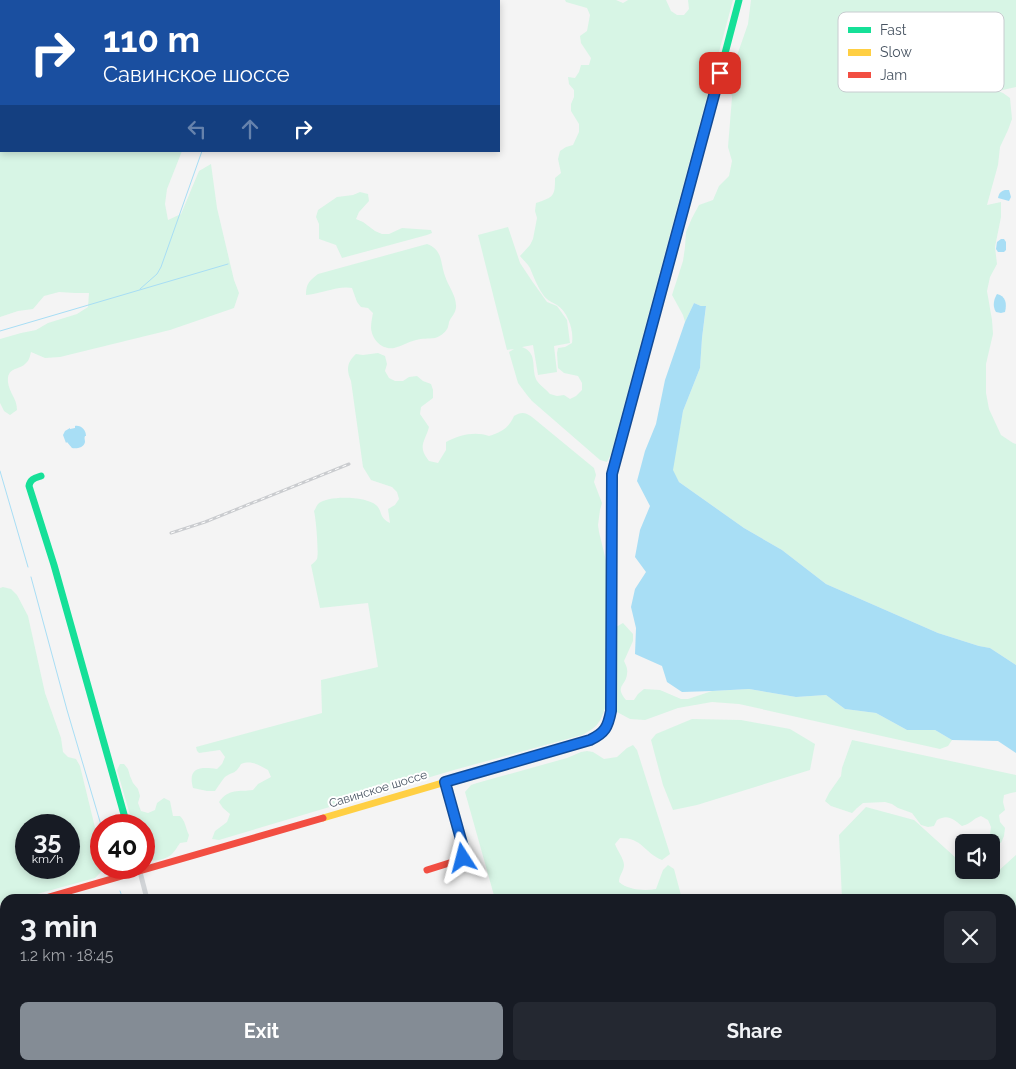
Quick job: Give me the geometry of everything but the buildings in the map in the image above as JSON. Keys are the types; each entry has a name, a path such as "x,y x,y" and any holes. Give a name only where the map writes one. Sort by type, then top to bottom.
{"street":[{"name":"Савинское шоссе","path":"155,864 590,740 603,733 609,721 611,711 612,474 739,0"},
{"path":"41,476 32,479 29,482 29,486 54,565 124,814"},
{"path":"427,870 462,859 465,856 445,782"},
{"name":"Савинское шоссе","path":"58,894 107,879"},
{"path":"142,879 146,894"}],"green space":[{"path":"565,0 616,0 623,3 628,0 666,0 671,11 677,15 684,15 689,9 688,0 733,0 611,454 607,462 600,460 532,401 518,383 509,352 514,349 507,350 478,235 508,227 520,263 547,302 557,306 567,320 570,343 554,346 557,372 538,375 533,345 522,347 532,357 537,381 550,394 564,395 570,399 576,396 582,390 582,383 578,376 564,373 558,368 558,348 572,343 569,322 561,308 544,296 529,266 520,256 533,239 537,218 535,211 536,203 547,199 554,192 555,178 561,173 558,159 560,151 573,145 579,132 579,124 571,111 574,90 569,84 568,77 575,78 581,65 589,65 591,58 581,43 580,36 587,31 590,15 587,8 566,2"},
{"path":"751,0 1016,0 1016,87 1004,90 1004,12 838,12 838,92 1000,92 1010,98 1012,119 1000,147 998,165 987,205 1001,202 1001,217 995,247 997,264 990,277 987,291 993,334 986,364 986,393 989,409 1001,435 1016,444 1016,665 990,648 938,633 826,584 782,550 744,528 679,482 672,470 683,411 700,368 706,307 694,303 685,322 672,295 683,261 686,232 692,218 699,205 713,200 719,186 729,176 732,161 728,147 732,97 729,81 748,24"},
{"path":"0,152 182,152 167,189 165,204 168,220 181,214 199,171 211,164 217,208 234,280 239,293 234,308 170,330 60,357 45,358 31,352 27,362 9,373 8,382 17,410 10,415 4,411 0,403 0,339 36,330 48,323 77,314 88,307 89,293 59,292 44,296 33,309 18,311 0,317"},
{"path":"360,192 368,194 369,201 359,212 356,219 375,231 389,234 402,228 431,230 432,233 342,258 336,245 319,239 319,224 316,217 318,210 337,197"},
{"path":"427,244 436,250 440,257 456,304 447,328 437,337 418,339 394,348 385,347 378,343 373,336 371,326 373,313 368,308 361,307 352,288 347,287 306,295 309,283 318,274"},
{"path":"378,353 385,356 387,364 385,371 389,378 395,381 403,381 409,377 417,376 431,384 433,398 421,407 420,414 429,427 424,440 423,451 429,461 438,463 446,450 446,442 467,434 489,436 507,427 514,416 523,413 532,417 594,468 596,475 594,482 602,503 598,525 607,565 605,708 597,725 582,735 454,770 219,840 212,839 215,831 227,822 230,814 219,802 227,794 253,790 258,784 271,777 268,770 255,764 245,763 225,777 215,791 193,788 192,775 194,772 201,768 217,769 225,757 220,750 199,753 196,747 322,713 321,680 378,667 368,603 320,608 311,565 318,556 314,511 318,504 329,499 338,498 364,500 376,505 382,516 390,523 388,509 395,505 399,499 397,492 392,487 371,480 363,467 351,381 348,373 349,363 356,354"},
{"path":"3,587 11,589 17,595 28,616 45,693 61,738 63,752 68,757 76,759 80,766 92,814 90,814 91,879 37,894 0,894 0,588"},
{"path":"623,623 633,634 633,641 624,661 627,670 621,689 626,700 634,700 644,689 660,690 681,699 688,699 712,691 749,689 796,697 826,695 845,709 876,713 907,730 935,730 952,740 948,746 940,749 739,704 712,702 678,708 645,720 630,719 617,712 615,705 616,627"},
{"path":"692,719 741,720 790,729 815,744 810,770 697,805 673,810 663,785 651,740 656,734"},
{"path":"852,740 1016,775 1016,792 1004,795 1005,810 999,815 1000,822 1005,828 1001,843 1000,834 990,834 991,827 988,820 981,816 962,826 953,819 944,817 937,820 934,826 928,827 921,825 912,813 885,802 863,803 852,813 831,806 825,801 841,776"},
{"path":"633,745 637,750 670,854 662,860 634,840 620,838 615,844 624,865 619,882 627,887 636,889 656,889 663,870 668,865 674,869 681,894 494,894 465,792 471,785 567,758 581,752 593,752 604,759 617,757"},
{"path":"120,764 124,764 128,769 133,783 138,789 140,796 138,803 141,811 148,813 155,810 157,803 164,798 170,801 173,816 180,816 183,820 189,835 187,842 180,843 172,854 166,858 155,861 155,814 130,814 117,770"},
{"path":"866,807 914,820 955,857 955,879 1000,879 1000,869 1016,855 1016,894 842,894 839,835"}],"water":[{"path":"1009,190 1011,197 1009,201 998,198 1000,192"},
{"path":"1004,239 1006,242 1006,250 998,252 996,249 997,242"},
{"path":"997,294 1005,301 1005,312 996,312 995,310 994,303"},
{"path":"694,303 706,306 700,368 683,411 673,470 679,482 744,528 782,550 826,584 938,633 990,648 1016,665 1016,753 998,741 952,740 935,730 907,730 876,713 845,709 826,695 796,697 749,689 682,692 667,682 662,666 635,654 636,628 631,607 635,589 646,572 635,557 640,530 650,506 637,481 645,451 656,424 665,380 685,322"},
{"path":"75,426 83,428 86,436 83,446 80,448 72,448 66,443 63,435 65,431 75,428"}],"waterway":[{"path":"140,289 157,274 161,267 202,152"},
{"path":"0,331 228,264"},
{"path":"0,471 28,567"},
{"path":"31,577 98,814"}],"railway":[{"path":"171,533 205,522 349,464"}],"traffic: fast":[{"path":"707,122 739,0"},
{"path":"555,750 595,737 604,728 611,711 612,474 639,373"},
{"path":"41,476 32,480 29,486 54,565 124,814"}],"traffic: slow":[{"path":"639,373 707,122"},
{"path":"323,818 555,750"}],"traffic: jam":[{"path":"427,870 462,859 465,855 445,782"},
{"path":"59,894 323,818"}],"route":[{"path":"463,858 465,854 445,782 590,740 598,737 607,728 611,711 612,474 720,73"}]}
